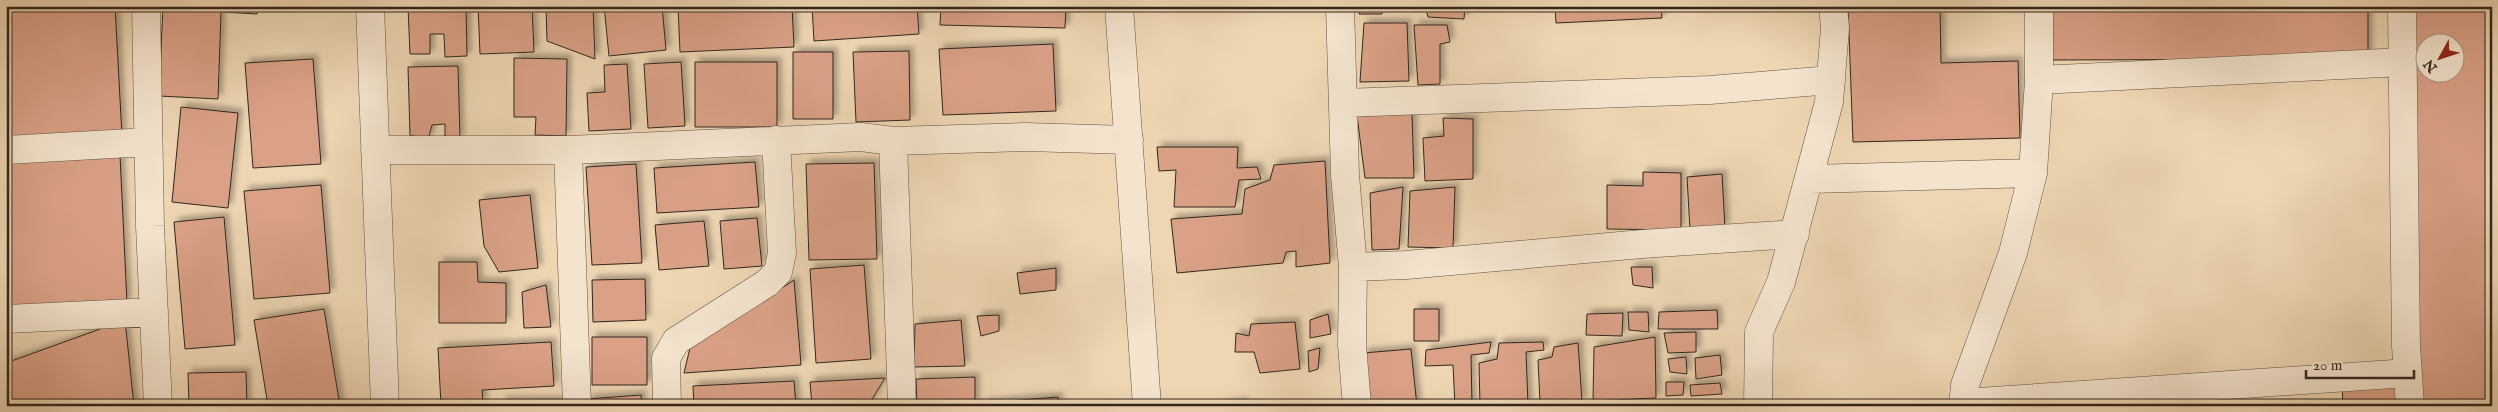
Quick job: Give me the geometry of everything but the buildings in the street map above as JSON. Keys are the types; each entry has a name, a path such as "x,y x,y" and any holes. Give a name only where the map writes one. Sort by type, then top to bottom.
{"street":[{"path":"146,6 148,142 158,406"},
{"path":"370,6 385,406"},
{"path":"1119,6 1147,406"},
{"path":"1340,6 1345,175 1353,267 1352,345 1357,406"},
{"path":"1758,406 1759,332 1781,282 1830,102 1835,28 1833,6"},
{"path":"2039,6 2039,80 2033,174 2013,252 1965,385 1963,404 2408,373"},
{"path":"2402,6 2410,406"},
{"path":"2039,80 2403,62"},
{"path":"1343,103 1710,90 1832,80"},
{"path":"376,150 568,150 861,137 892,141 1026,137 1129,140"},
{"path":"667,406 666,358 676,340 767,283 778,272 782,254 776,140"},
{"path":"892,141 902,406"},
{"path":"6,150 148,142"},
{"path":"568,150 577,406"},
{"path":"1810,179 2033,174"},
{"path":"1353,267 1406,265 1642,244 1795,234"},
{"path":"6,319 154,312"}]}
